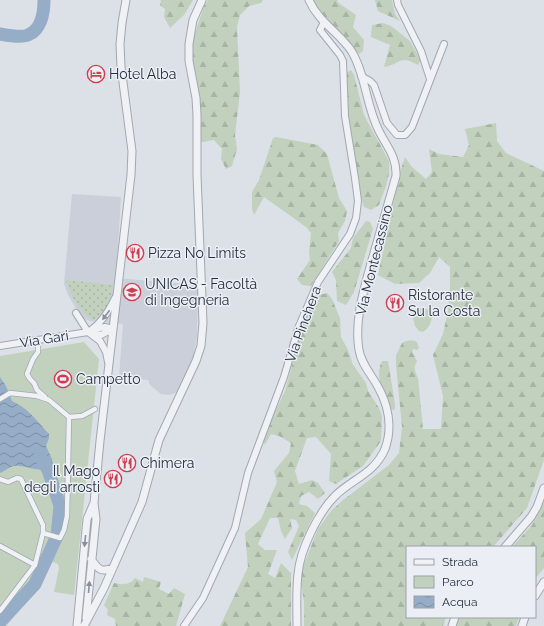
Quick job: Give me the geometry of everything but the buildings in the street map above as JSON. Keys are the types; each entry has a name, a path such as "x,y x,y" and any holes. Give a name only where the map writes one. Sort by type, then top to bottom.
{"street":[{"path":"90,610 91,559 96,519 94,503 108,368 114,329 131,175 132,151 120,59 122,23 126,0"},
{"path":"85,625 90,610 113,568 142,502 159,440 201,346 203,323 197,175 197,115 196,98 189,61 189,44 193,20 202,0"},
{"name":"Via Montecassino","path":"297,626 298,575 300,563 314,527 323,509 336,495 365,475 377,461 385,448 389,419 385,400 362,360 359,350 358,327 365,287 396,176 394,158 373,118 357,63 351,51 324,22 313,8 309,0"},
{"path":"397,0 398,5 421,51 430,79"},
{"name":"Via Pinchera","path":"184,626 203,598 235,528 248,473 284,377 299,326 318,282 350,234 356,218 358,201 356,178 345,116 343,61 320,30 324,22"},
{"path":"361,76 374,85 386,123 397,135 405,134 412,127 444,44"},
{"path":"76,313 90,330 108,313 118,293"},
{"name":"Via Gari","path":"0,346 90,330 101,335 114,329"},
{"name":"Via Gari","path":"90,330 100,341 106,352 108,368"},
{"path":"38,348 38,352 33,359 28,374 37,390 69,417 82,416 95,409"},
{"path":"0,399 10,393 37,396 49,400"},
{"path":"42,533 60,538 64,530 68,500 69,417"},
{"path":"0,611 35,565 43,525 21,479 17,478 8,482 1,479"},
{"path":"506,546 531,517 537,507 544,488"},
{"path":"77,626 87,519 94,503"},
{"path":"0,546 35,565"},
{"path":"91,559 101,570 113,568"},
{"path":"536,594 544,582"},
{"path":"78,606 90,610"}],"shaded area":[{"name":"UNICAS - Facoltà di Ingegneria","path":"72,194 121,197 116,278 198,285 197,336 193,359 179,390 175,393 170,395 161,394 150,385 148,380 119,377 123,324 90,321 84,319 68,295 64,284"}],"green space":[{"path":"161,0 193,0 184,15 170,28 164,17 165,9 160,5"},
{"path":"208,0 263,0 261,3 249,6 240,15 237,27 240,92 235,135 237,149 232,166 226,169 221,159 222,149 214,140 203,142 197,139 189,51 204,6"},
{"path":"311,0 338,0 337,2 356,15 353,27 364,40 363,51 359,54 354,50 323,17"},
{"path":"375,0 392,0 395,14 400,21 378,11"},
{"path":"383,23 391,26 410,41 421,60 418,65 407,60 403,60 384,67 390,45 371,37 372,25"},
{"path":"351,70 354,75 364,115 389,161 388,178 379,205 371,210 364,207 360,195 345,108 346,73"},
{"path":"496,123 497,141 506,153 544,171 544,460 527,508 494,546 406,546 406,618 446,618 443,626 304,626 304,602 300,574 318,529 331,511 389,465 399,453 402,427 396,355 404,342 417,342 419,348 417,350 413,349 412,352 417,361 415,370 418,378 423,429 441,429 443,396 433,355 443,334 448,311 450,267 439,257 430,273 419,283 395,284 378,275 399,175 405,157 412,167 426,179 432,172 429,149 439,154 463,157 469,145 465,129"},
{"path":"276,137 318,145 327,154 339,198 347,211 345,221 338,233 339,241 311,286 302,285 297,279 310,260 309,253 311,233 306,227 264,197 254,215 252,209 252,192 259,180 273,138"},
{"path":"366,221 370,222 373,229 354,292 346,305 337,301 336,280 332,272 351,248 353,238"},
{"path":"66,280 113,285 111,296 105,310 93,320 89,317 80,309"},
{"path":"327,293 332,299 340,318 341,337 348,350 353,365 366,383 368,391 379,408 382,416 381,441 363,466 336,484 329,481 331,454 316,437 307,438 295,471 299,484 312,480 318,483 325,493 318,499 309,492 301,496 299,504 307,506 315,513 292,560 288,552 299,526 296,520 290,519 292,528 285,539 281,531 278,518 270,518 258,544 265,550 277,550 268,574 275,578 281,563 291,573 291,626 220,626 248,567 245,533 261,519 277,482 274,471 289,453 291,443 279,436 271,434 265,445 262,439 285,391 301,332 316,296"},
{"path":"419,308 433,310 432,320 423,332 419,331 415,326 411,309"},
{"path":"84,342 99,359 74,595 54,592 59,568 58,564 53,562 47,567 38,589 6,626 0,626 0,356"},
{"path":"382,361 388,361 395,404 394,410 390,409 379,379"},
{"path":"544,501 544,568 536,578 536,546 513,546 532,525"},
{"path":"144,577 161,582 159,589 169,594 174,588 185,594 176,626 116,626 115,619 107,615 108,610 104,605 114,583 126,584 135,578 143,582"},
{"path":"459,618 519,618 516,626 456,626"}],"water":[{"path":"0,377 6,386 12,401 28,411 49,434 46,446 52,459 53,466 50,469 40,470 14,466 0,473"}],"waterway":[{"path":"0,34 25,36 32,33 39,25 41,20 44,0"},
{"path":"0,622 35,584 57,536 60,506 48,470 40,456"}],"place":[{"name":"Hotel Alba","path":"96,74"},
{"name":"Pizza No Limits","path":"135,253"},
{"name":"UNICAS - Facoltà di Ingegneria","path":"132,292"},
{"name":"Ristorante Su la Costa","path":"395,303"},
{"name":"Campetto","path":"63,379"},
{"name":"Chimera","path":"127,463"},
{"name":"Il Mago degli arrosti","path":"113,479"}]}
